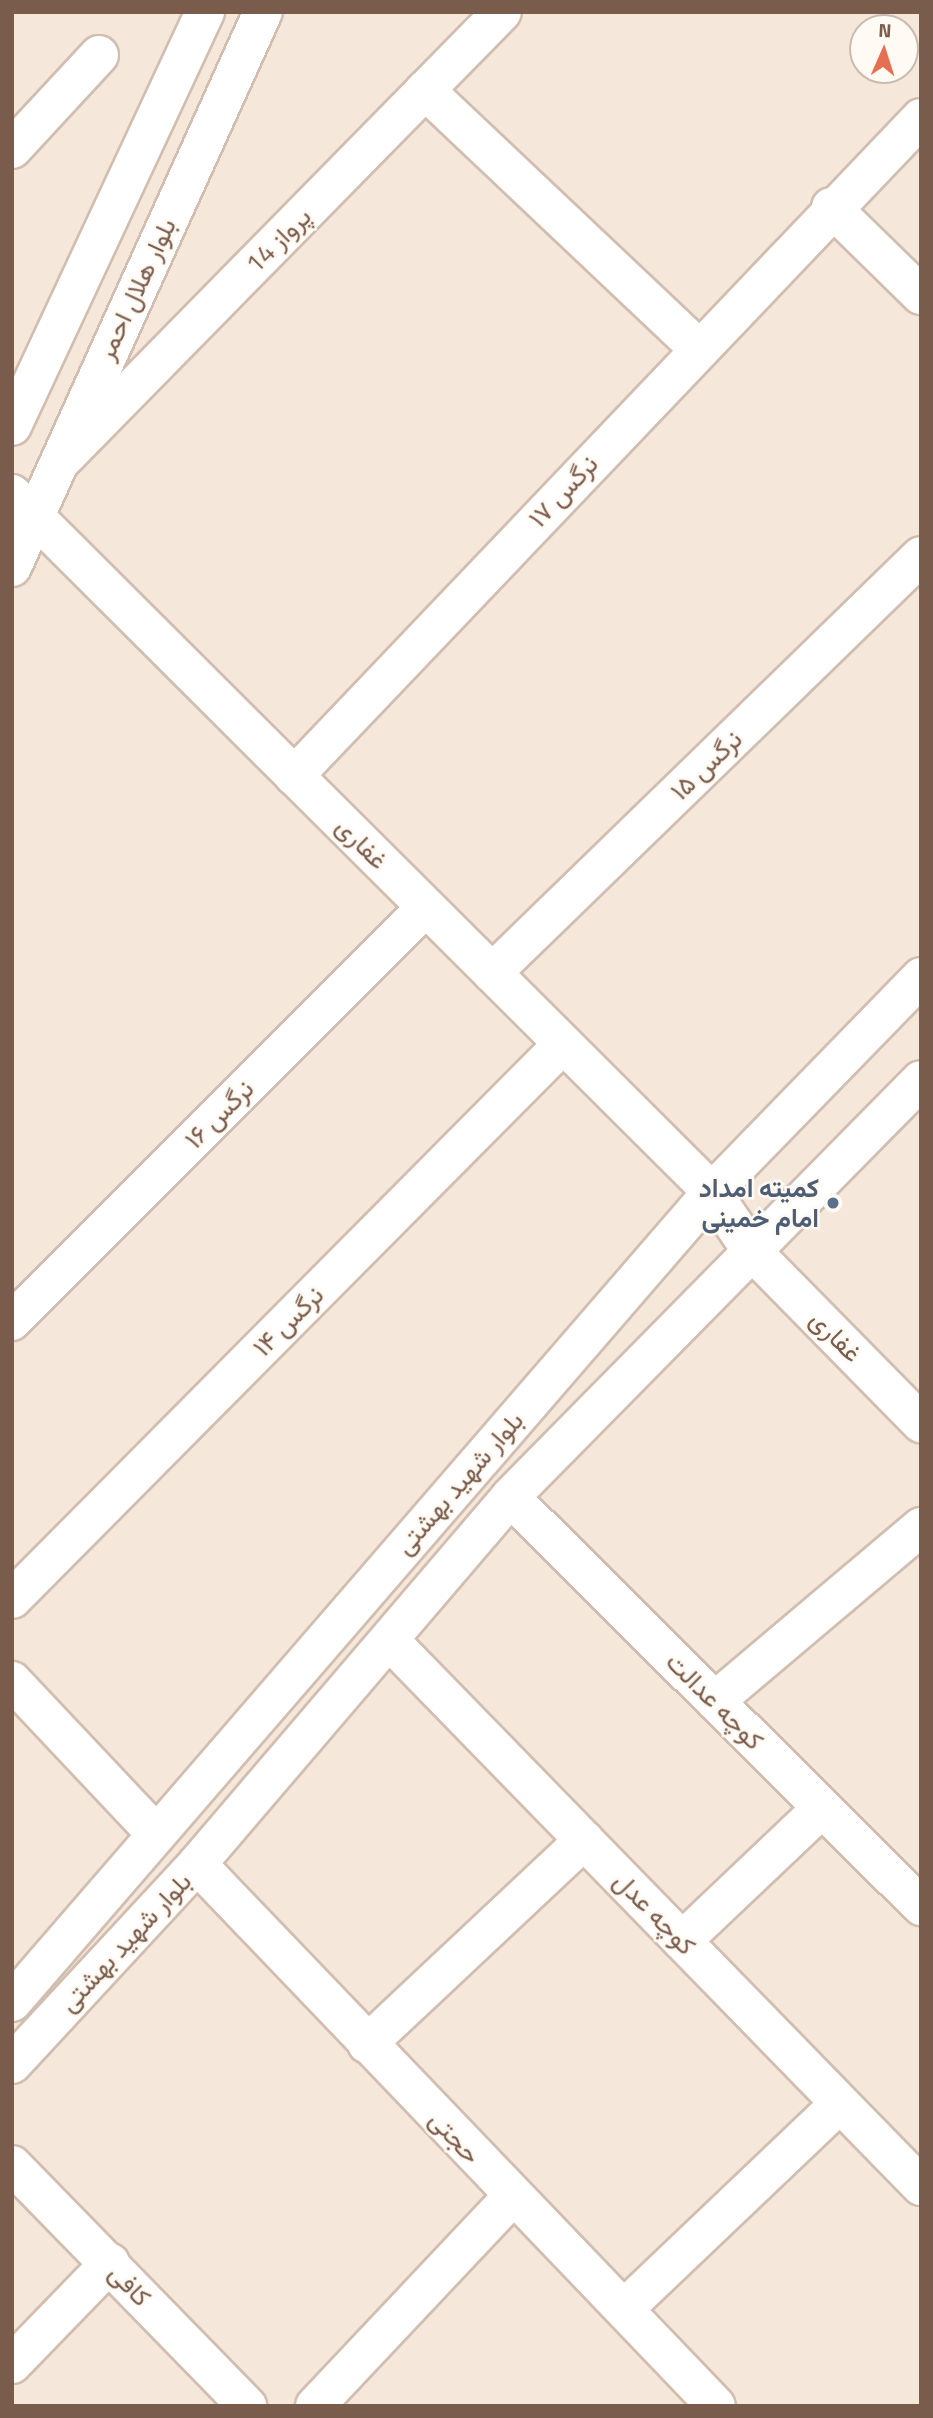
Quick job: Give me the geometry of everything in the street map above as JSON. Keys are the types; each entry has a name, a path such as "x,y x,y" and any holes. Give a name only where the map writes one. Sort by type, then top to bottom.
{"street":[{"name":"بلوار هلال احمر","path":"12,426 205,12"},
{"name":"بلوار هلال احمر","path":"12,568 24,506 54,467 263,12"},
{"name":"پرواز 14","path":"54,467 502,12"},
{"path":"12,149 99,55"},
{"path":"425,90 698,348"},
{"name":"نرگس ۱۷","path":"294,776 831,207 921,118"},
{"path":"831,207 921,295"},
{"name":"غفاری","path":"24,506 712,1192 751,1250 921,1423"},
{"name":"نرگس ۱۵","path":"492,973 921,556"},
{"name":"نرگس ۱۶","path":"12,1321 426,907"},
{"name":"بلوار شهید بهشتی","path":"12,2002 155,1833 712,1192 921,977"},
{"name":"نرگس ۱۴","path":"12,1599 563,1044"},
{"name":"بلوار شهید بهشتی","path":"12,2064 197,1864 390,1641 510,1497 921,1080"},
{"name":"کوچه عدالت","path":"510,1497 921,1906"},
{"path":"715,1701 921,1527"},
{"name":"کوچه عدل","path":"390,1641 921,2186"},
{"path":"12,1681 155,1833"},
{"path":"682,1941 822,1808"},
{"path":"367,2044 584,1840"},
{"name":"حجتی","path":"197,1864 512,2197 716,2406"},
{"path":"624,2309 840,2103"},
{"name":"کافی","path":"12,2165 247,2406"},
{"path":"314,2406 512,2197"},
{"path":"12,2364 110,2263"}],"shaded area":[{"path":"12,12 921,12 921,2406 12,2406"}],"place":[{"name":"کمیته امداد امام خمینی","path":"833,1203"}]}
